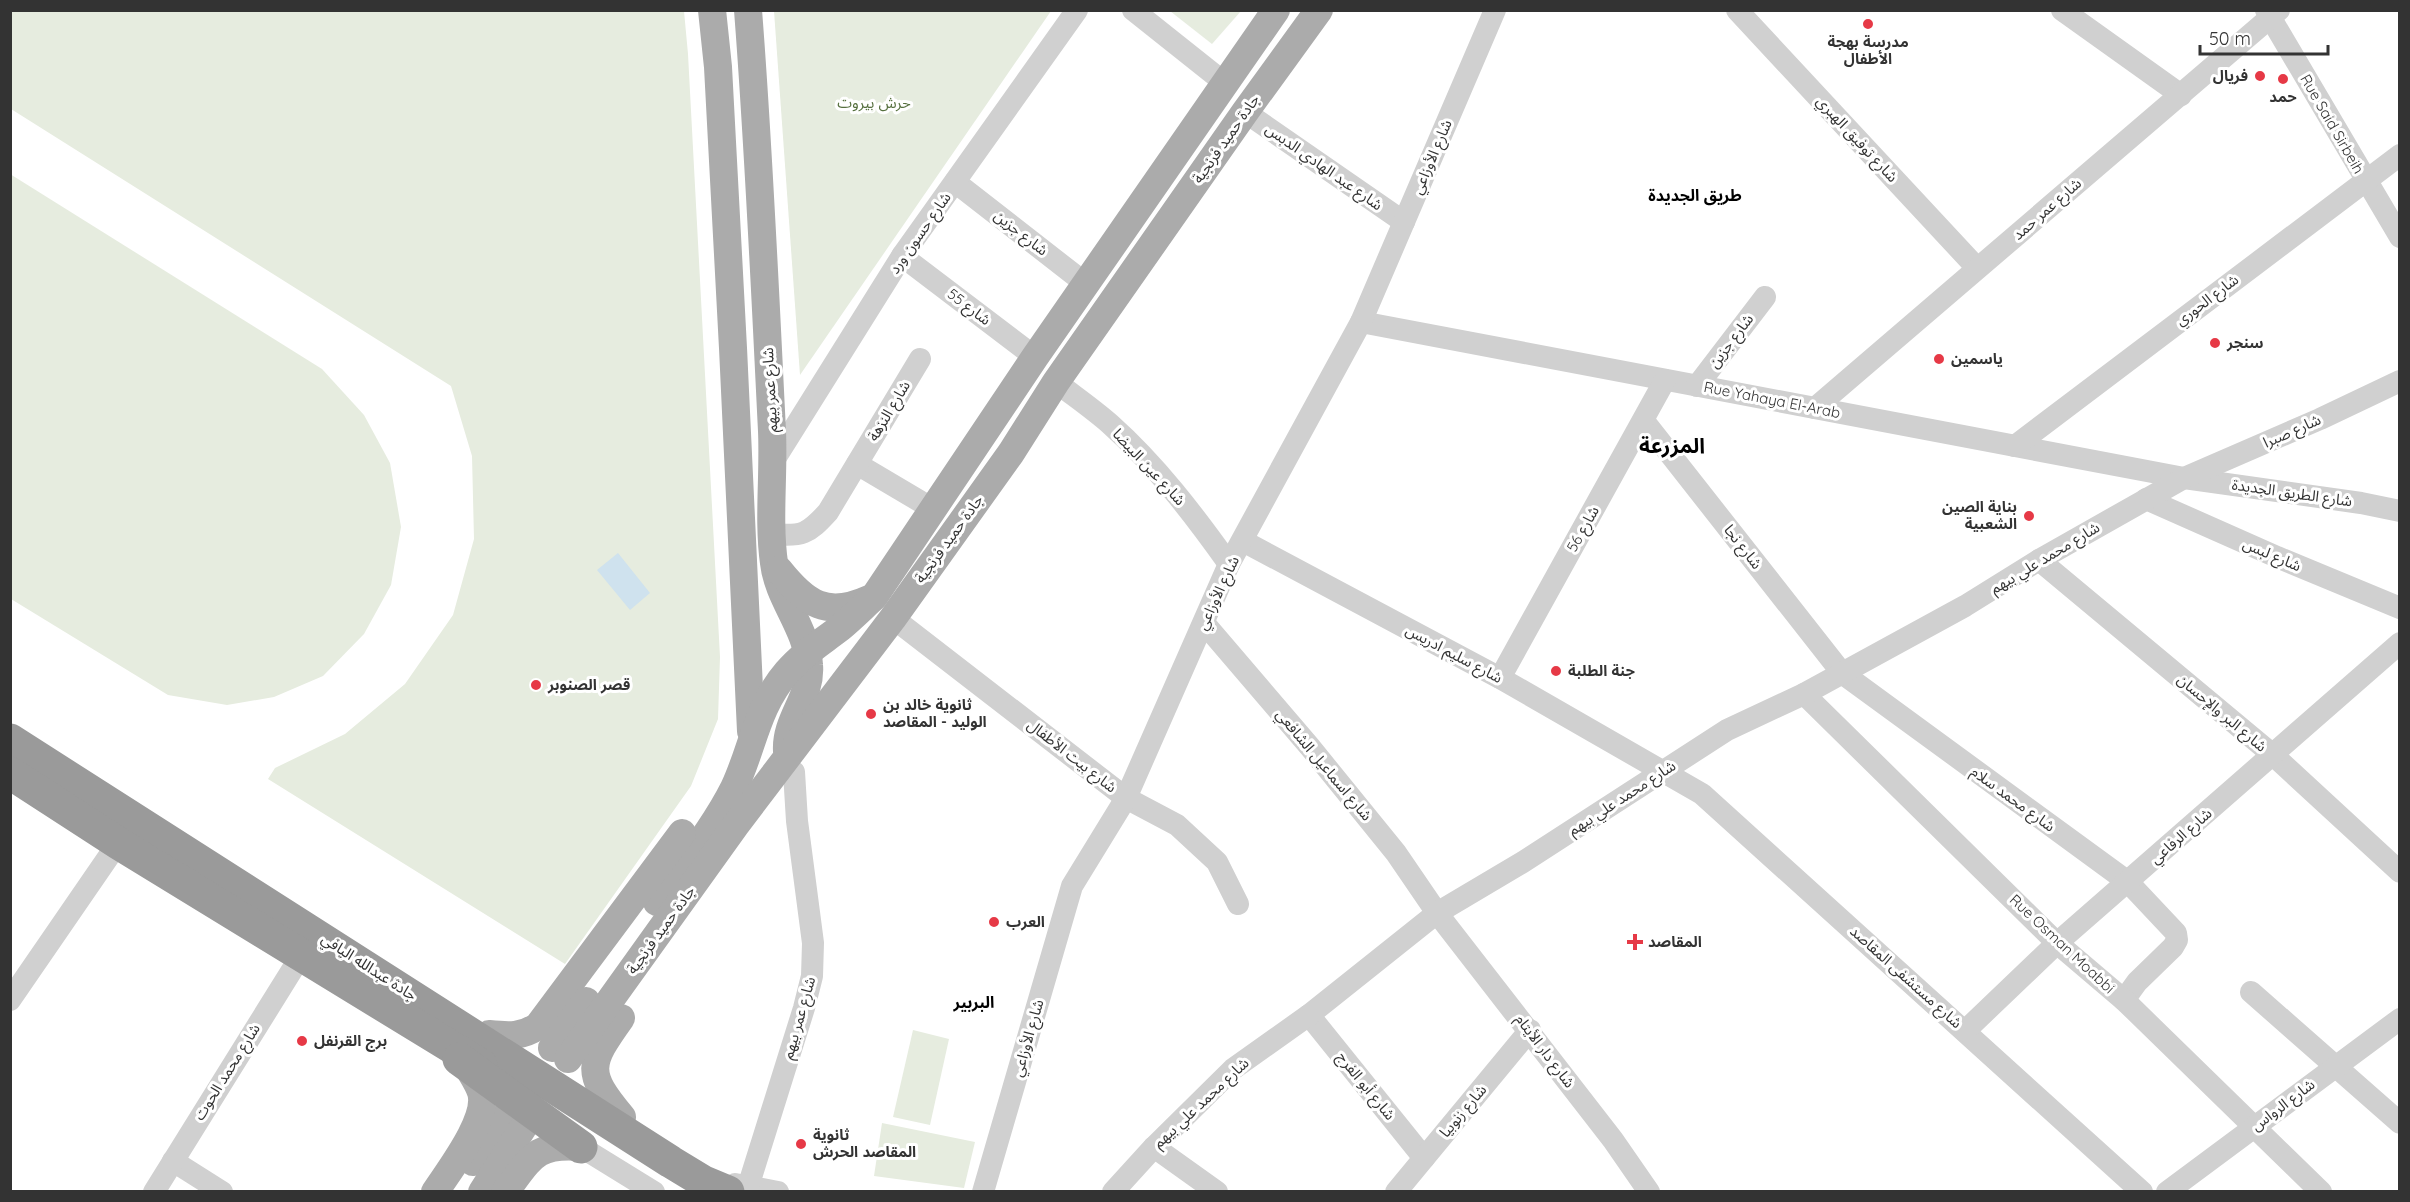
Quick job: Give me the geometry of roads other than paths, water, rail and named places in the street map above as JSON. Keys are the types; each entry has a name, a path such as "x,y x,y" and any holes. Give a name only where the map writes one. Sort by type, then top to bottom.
{"highway":[{"name":"جادة عبدالله اليافي","path":"10,740 309,943 704,1182 738,1189"},
{"name":"جادة عبدالله اليافي","path":"10,773 118,843 309,943 404,1020 512,1083 684,1191"},
{"path":"309,943 489,1034 622,1117"},
{"path":"404,1020 581,1147"}],"main road":[{"path":"489,1034 520,1035 538,1026 749,743 739,474 719,90 712,10"},
{"name":"شارع عمر بيهم","path":"748,10 755,99 773,462 774,563 777,582 808,651 810,677 807,691 788,729 791,766"},
{"name":"جادة حميد فرنجية","path":"1276,10 1035,357 874,597 842,627 808,651 787,672 772,694 749,743 739,776 725,804 560,1053 735,826 835,717 845,682 1011,453 1056,382 1319,10"},
{"path":"739,474 773,462"},
{"path":"774,563 794,588 822,606 843,608 874,597"},
{"path":"622,1117 597,1085 594,1066 597,1054 748,842 791,766"},
{"path":"435,1191 469,1137 483,1108 481,1092 466,1064"},
{"path":"452,1191 515,1121 482,1191"},
{"path":"505,1191 528,1161 543,1150 561,1145 581,1147"}],"street":[{"name":"شارع حسون ورد","path":"773,462 902,256 1077,10"},
{"path":"1133,10 1226,84"},
{"name":"شارع الأوزاعي","path":"983,1191 1072,886 1126,798 1229,564 1361,322 1495,10"},
{"name":"شارع توفيق الهبري","path":"1737,10 1977,268"},
{"path":"2062,10 2181,94"},
{"name":"شارع عمر حمد","path":"1815,408 2272,13"},
{"name":"Rue Said Sirbeih","path":"2272,13 2365,180 2400,237"},
{"name":"شارع عبد الهادي الدبس","path":"1245,112 1404,222"},
{"name":"شارع الحوري","path":"2015,446 2400,155"},
{"name":"شارع جزين","path":"955,182 1086,285"},
{"name":"شارع 55","path":"902,256 1035,357"},
{"name":"شارع جزين","path":"1697,386 1765,297"},
{"name":"Rue Yahaya El-Arab","path":"1361,322 2184,478"},
{"name":"شارع النزهة","path":"772,534 793,536 805,533 828,512 920,359"},
{"name":"شارع 56","path":"1500,678 1665,380"},
{"name":"شارع صبرا","path":"2184,478 2320,419 2400,381"},
{"name":"شارع عين البيضا","path":"1056,382 1110,424 1128,442 1180,499 1229,564"},
{"name":"شارع نجا","path":"1644,421 1842,673"},
{"path":"857,464 933,509"},
{"name":"شارع محمد علي بيهم","path":"1113,1191 1233,1069 1308,1014 1437,913 1523,862 1727,730 1804,694 1965,606 2039,560 2184,478"},
{"name":"شارع الطريق الجديدة","path":"2184,478 2361,502 2400,511"},
{"name":"شارع لبس","path":"2146,499 2400,608"},
{"name":"شارع سليم ادريس","path":"1243,541 1500,678 1663,771"},
{"name":"شارع البر والإحسان","path":"2039,560 2273,755 2400,872"},
{"name":"شارع بيت الأطفال","path":"893,618 1126,798 1177,825 1217,862 1238,904"},
{"name":"شارع اسماعيل الشافعي","path":"1204,623 1366,815 1396,853 1437,913"},
{"name":"شارع الرفاعي","path":"1965,1031 2057,943 2400,643"},
{"name":"شارع محمد سلام","path":"1842,673 2127,882 2176,933 2177,940 2173,947 2137,982 2124,1000"},
{"name":"Rue Osman Moabbi","path":"1804,694 2057,943 2124,1000 2321,1191"},
{"name":"شارع عمر بيهم","path":"738,1189 804,1008 812,976 813,943 791,766"},
{"name":"شارع مستشفى المقاصد","path":"1663,771 1702,794 2142,1191"},
{"path":"10,1000 118,843"},
{"name":"شارع دار الأيتام","path":"1437,913 1530,1030 1649,1191"},
{"name":"شارع محمد الحوت","path":"154,1191 309,943"},
{"path":"2251,992 2400,1124"},
{"name":"شارع أبو الفرج","path":"1308,1014 1424,1158"},
{"name":"شارع الرواس","path":"2167,1191 2400,1019"},
{"name":"شارع زنوبيا","path":"1396,1191 1530,1030"},
{"name":"جادة عبدالله اليافي","path":"622,1117 738,1189 778,1191"},
{"path":"581,1147 654,1191"},
{"path":"1154,1147 1217,1191"},
{"path":"173,1161 222,1191"}],"water":[{"path":"618,553 650,593 630,610 597,570"}],"place":[{"name":"مدرسة بهجة الأطفال","path":"1868,24"},
{"name":"فريال","path":"2260,76"},
{"name":"حمد","path":"2283,79"},
{"name":"سنجر","path":"2215,343"},
{"name":"ياسمين","path":"1939,359"},
{"name":"بناية الصين الشعبية","path":"2029,516"},
{"name":"جنة الطلبة","path":"1556,671"},
{"name":"قصر الصنوبر","path":"536,685"},
{"name":"ثانوية خالد بن الوليد - المقاصد","path":"871,714"},
{"name":"العرب","path":"994,922"},
{"name":"المقاصد","path":"1635,942"},
{"name":"برج القرنفل","path":"302,1041"},
{"name":"ثانوية المقاصد الحرش","path":"801,1144"}],"district":[{"name":"طريق الجديدة","path":"1695,195"},
{"name":"المزرعة","path":"1672,446"},
{"name":"البربير","path":"974,1002"}],"park label":[{"name":"حرش بيروت","path":"874,103"}]}
